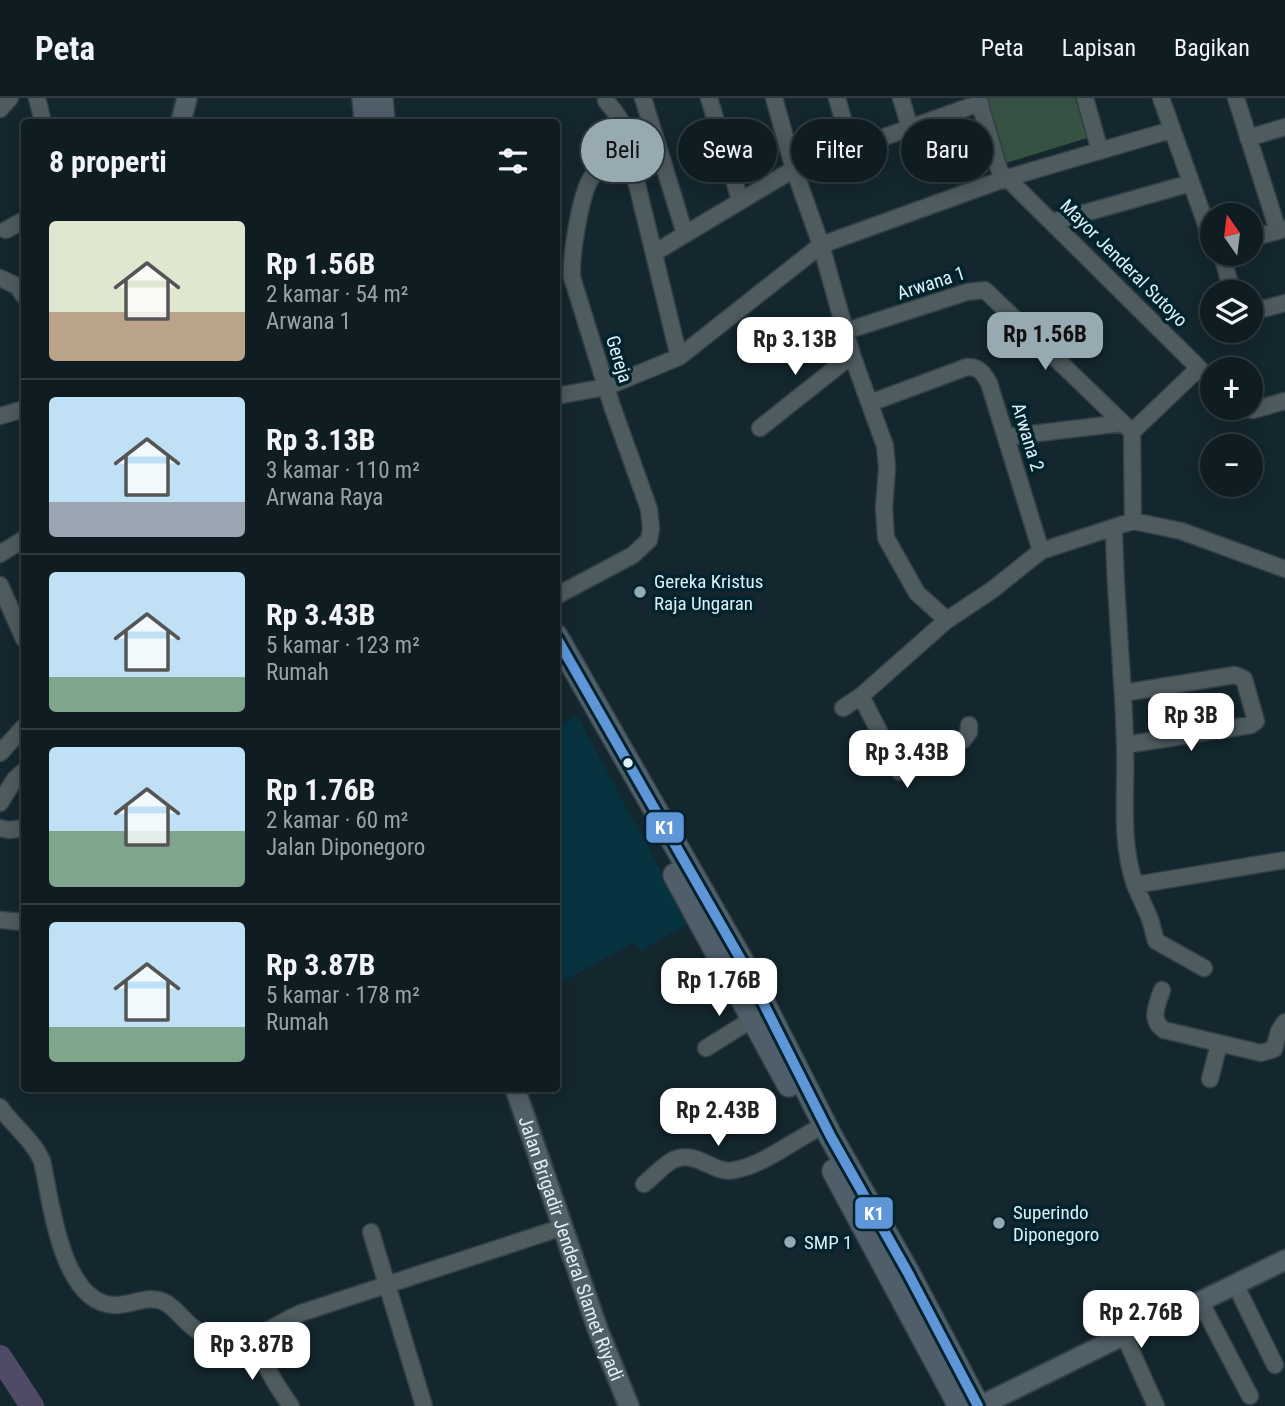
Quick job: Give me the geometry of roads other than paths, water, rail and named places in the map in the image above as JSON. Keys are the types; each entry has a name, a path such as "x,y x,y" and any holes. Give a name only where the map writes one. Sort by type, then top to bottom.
{"highway":[{"path":"364,98 366,119"},
{"path":"381,98 383,119"},
{"path":"560,644 624,768"},
{"path":"560,667 744,965 831,1137 863,1209 960,1406"},
{"path":"666,841 752,1019 813,1131 863,1209 979,1406"}],"main road":[{"path":"182,119 187,98"},
{"name":"Jalan Brigadir Jenderal Slamet Riyadi","path":"516,1092 598,1330 629,1406"},
{"path":"979,1406 1285,1260"}],"street":[{"path":"0,109 10,98"},
{"path":"37,98 42,119"},
{"path":"643,98 649,119"},
{"path":"709,98 740,200"},
{"path":"774,98 791,158"},
{"path":"836,98 842,119"},
{"path":"901,98 907,119"},
{"path":"1085,98 1100,151"},
{"path":"1161,98 1200,208"},
{"path":"1236,98 1281,230 1264,235"},
{"path":"932,119 979,100 1005,179"},
{"path":"606,101 620,119"},
{"path":"1248,138 1285,127"},
{"path":"560,395 606,387 679,357 821,245 1005,179 1171,130"},
{"path":"664,169 685,234"},
{"path":"654,253 791,171"},
{"name":"Mayor Jenderal Sutoyo","path":"1005,179 1053,222 1199,368"},
{"name":"Gereja","path":"560,594 633,555 649,540 649,509 606,387 574,284 572,254 591,182"},
{"path":"638,182 679,357"},
{"path":"799,182 821,245 852,355 886,456 886,538 917,593 947,620"},
{"path":"1053,222 1191,183"},
{"path":"6,230 21,222"},
{"path":"0,278 17,286 21,292"},
{"name":"Arwana 1","path":"846,331 967,292 985,290 1128,428"},
{"path":"1263,309 1285,303"},
{"path":"760,428 852,355"},
{"name":"Arwana 2","path":"870,403 967,367 976,368 989,383 1041,551"},
{"path":"1006,438 1128,428 1199,368"},
{"path":"1263,407 1285,401"},
{"path":"0,416 21,410"},
{"path":"1128,428 1133,521"},
{"path":"843,708 861,696 947,620 992,590 1041,551 1133,521 1181,531 1285,569"},
{"path":"1114,529 1125,745 1123,798 1135,885 1150,919 1156,941 1204,968"},
{"path":"0,554 21,541"},
{"path":"0,585 21,632"},
{"path":"1123,693 1236,675 1244,679 1256,721 1251,725 1125,745"},
{"path":"861,696 900,772 909,770 963,740 969,732 969,725"},
{"path":"0,752 21,730"},
{"path":"0,803 21,774"},
{"path":"0,828 21,828"},
{"path":"1135,885 1285,860"},
{"path":"0,920 21,922"},
{"path":"1162,990 1154,1012 1156,1022 1161,1028 1219,1044 1261,1054 1269,1052 1276,1046 1279,1031 1285,1022"},
{"path":"706,1048 752,1019"},
{"path":"1210,1079 1219,1044"},
{"path":"0,1107 36,1149 42,1161 64,1257 76,1281 85,1291 105,1304 114,1306 156,1299 166,1303 195,1330 219,1340 247,1342 274,1325 301,1313 563,1227"},
{"path":"644,1184 674,1160 691,1157 724,1171 733,1171 755,1163 813,1131"},
{"path":"371,1232 424,1406"},
{"path":"1235,1284 1275,1364"},
{"path":"1200,1301 1250,1396"},
{"path":"1125,1335 1156,1406"},
{"path":"256,1338 261,1358 271,1378 291,1406"}],"waterway":[{"path":"0,1357 32,1406"}],"place":[{"name":"Gereka Kristus Raja Ungaran","path":"640,592"},
{"name":"Superindo Diponegoro","path":"999,1223"},
{"name":"SMP 1","path":"790,1242"}]}
